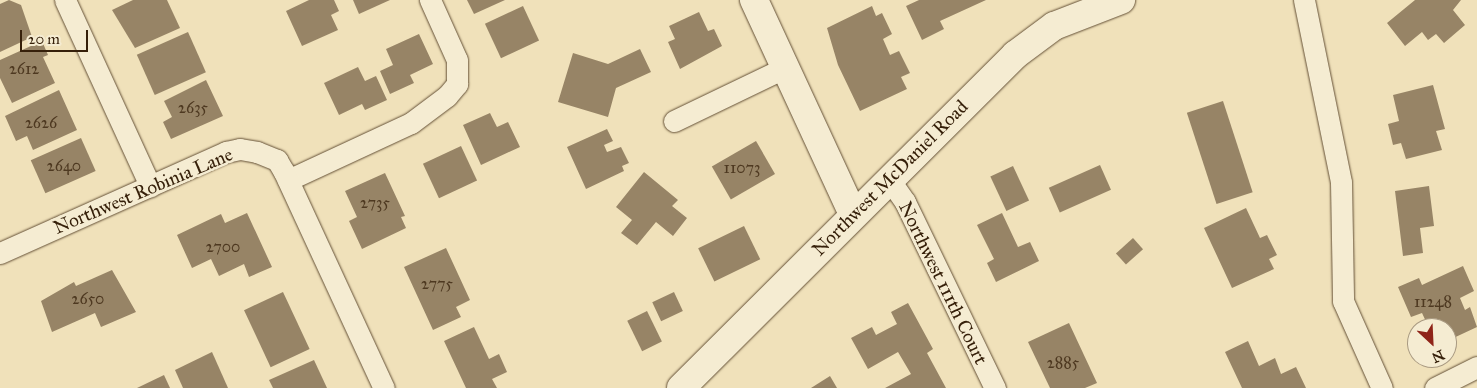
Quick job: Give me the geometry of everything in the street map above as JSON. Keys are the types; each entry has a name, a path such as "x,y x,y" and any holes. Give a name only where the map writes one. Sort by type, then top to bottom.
{"street":[{"path":"65,0 150,186"},
{"path":"288,180 411,123 447,96 457,84 457,60 430,0"},
{"path":"754,0 853,214"},
{"name":"Northwest McDaniel Road","path":"681,388 853,214 1035,39 1071,18 1121,0"},
{"path":"1304,0 1341,182 1344,301 1382,388"},
{"path":"674,121 784,68"},
{"name":"Northwest Robinia Lane","path":"0,253 150,186 240,149 277,160 384,388"},
{"name":"Northwest 111th Court","path":"889,179 905,202 995,388"},
{"path":"1435,388 1477,367"}],"building":[{"path":"9,0 21,5 32,37 0,52 0,4"},
{"path":"133,0 167,0 180,28 135,48 112,10"},
{"path":"309,0 334,0 339,11 331,15 338,30 302,46 286,11"},
{"path":"353,0 390,0 359,14"},
{"path":"467,0 505,0 474,14"},
{"path":"919,0 986,0 940,21 944,29 922,40 906,6"},
{"path":"1415,0 1461,0 1453,10 1465,25 1444,43 1436,34 1428,40 1422,32 1405,46 1387,23"},
{"path":"523,6 539,40 501,58 485,24"},
{"path":"872,6 876,16 882,13 892,34 883,39 890,55 899,51 910,73 901,77 907,89 860,111 838,65 827,28"},
{"path":"699,12 708,31 714,29 722,46 680,69 668,42 675,39 669,26"},
{"path":"188,32 206,72 155,95 137,55"},
{"path":"419,34 433,64 410,75 414,83 390,94 380,71 393,65 386,49"},
{"path":"42,41 48,55 43,57 55,83 12,103 0,78 0,60"},
{"path":"640,49 651,72 616,88 608,117 558,102 573,53 608,64"},
{"path":"358,67 365,81 376,76 387,100 365,110 362,104 339,115 324,83"},
{"path":"206,80 223,116 171,139 163,122 172,117 164,101"},
{"path":"1433,85 1445,129 1436,131 1442,150 1406,159 1401,143 1393,145 1388,124 1399,121 1393,95"},
{"path":"59,90 77,130 33,150 27,136 16,141 5,116"},
{"path":"1223,101 1253,192 1217,204 1187,113"},
{"path":"490,113 497,127 508,122 520,147 481,165 463,125"},
{"path":"607,129 613,141 604,145 607,152 621,147 629,163 622,166 624,171 586,189 567,147"},
{"path":"81,138 96,171 45,193 31,160"},
{"path":"756,141 775,174 731,199 712,166"},
{"path":"461,146 477,180 439,198 423,164"},
{"path":"1100,165 1111,190 1060,212 1049,188"},
{"path":"1013,166 1029,200 1006,211 990,177"},
{"path":"644,172 678,200 672,206 687,218 673,236 656,222 637,245 621,233 632,220 616,207"},
{"path":"385,173 405,216 401,217 406,228 362,249 349,221 357,217 345,191"},
{"path":"1429,186 1434,226 1420,228 1423,253 1403,256 1395,191"},
{"path":"1246,208 1260,238 1267,235 1277,255 1269,259 1274,269 1232,288 1204,228"},
{"path":"247,213 272,267 249,277 244,264 219,276 211,259 192,268 177,235 221,214 225,223"},
{"path":"1002,213 1018,247 1030,242 1039,261 996,282 987,263 994,259 977,225"},
{"path":"744,226 760,259 714,282 698,248"},
{"path":"1133,238 1143,249 1126,265 1116,253"},
{"path":"446,248 470,300 456,307 461,317 433,330 404,267"},
{"path":"1463,266 1474,291 1460,298 1465,310 1470,307 1477,327 1457,336 1457,318 1424,318 1422,313 1411,317 1398,287 1419,278 1422,285"},
{"path":"112,270 136,312 101,327 95,313 52,332 41,301 74,282 76,286"},
{"path":"283,292 310,349 271,367 244,310"},
{"path":"674,292 683,311 661,321 652,302"},
{"path":"908,303 933,349 927,353 946,388 885,388 911,374 898,352 868,369 851,338 872,327 876,335 897,324 891,312"},
{"path":"647,311 662,342 642,351 627,321"},
{"path":"1069,323 1097,383 1085,388 1050,388 1028,342"},
{"path":"474,327 489,359 499,354 507,372 492,379 497,388 466,388 444,341"},
{"path":"1248,341 1259,366 1275,358 1281,374 1296,367 1306,388 1242,388 1225,352"},
{"path":"212,352 228,388 183,388 175,370"},
{"path":"314,360 327,388 273,388 269,380"},
{"path":"164,375 170,388 137,388"},
{"path":"830,376 837,388 811,388"}]}
